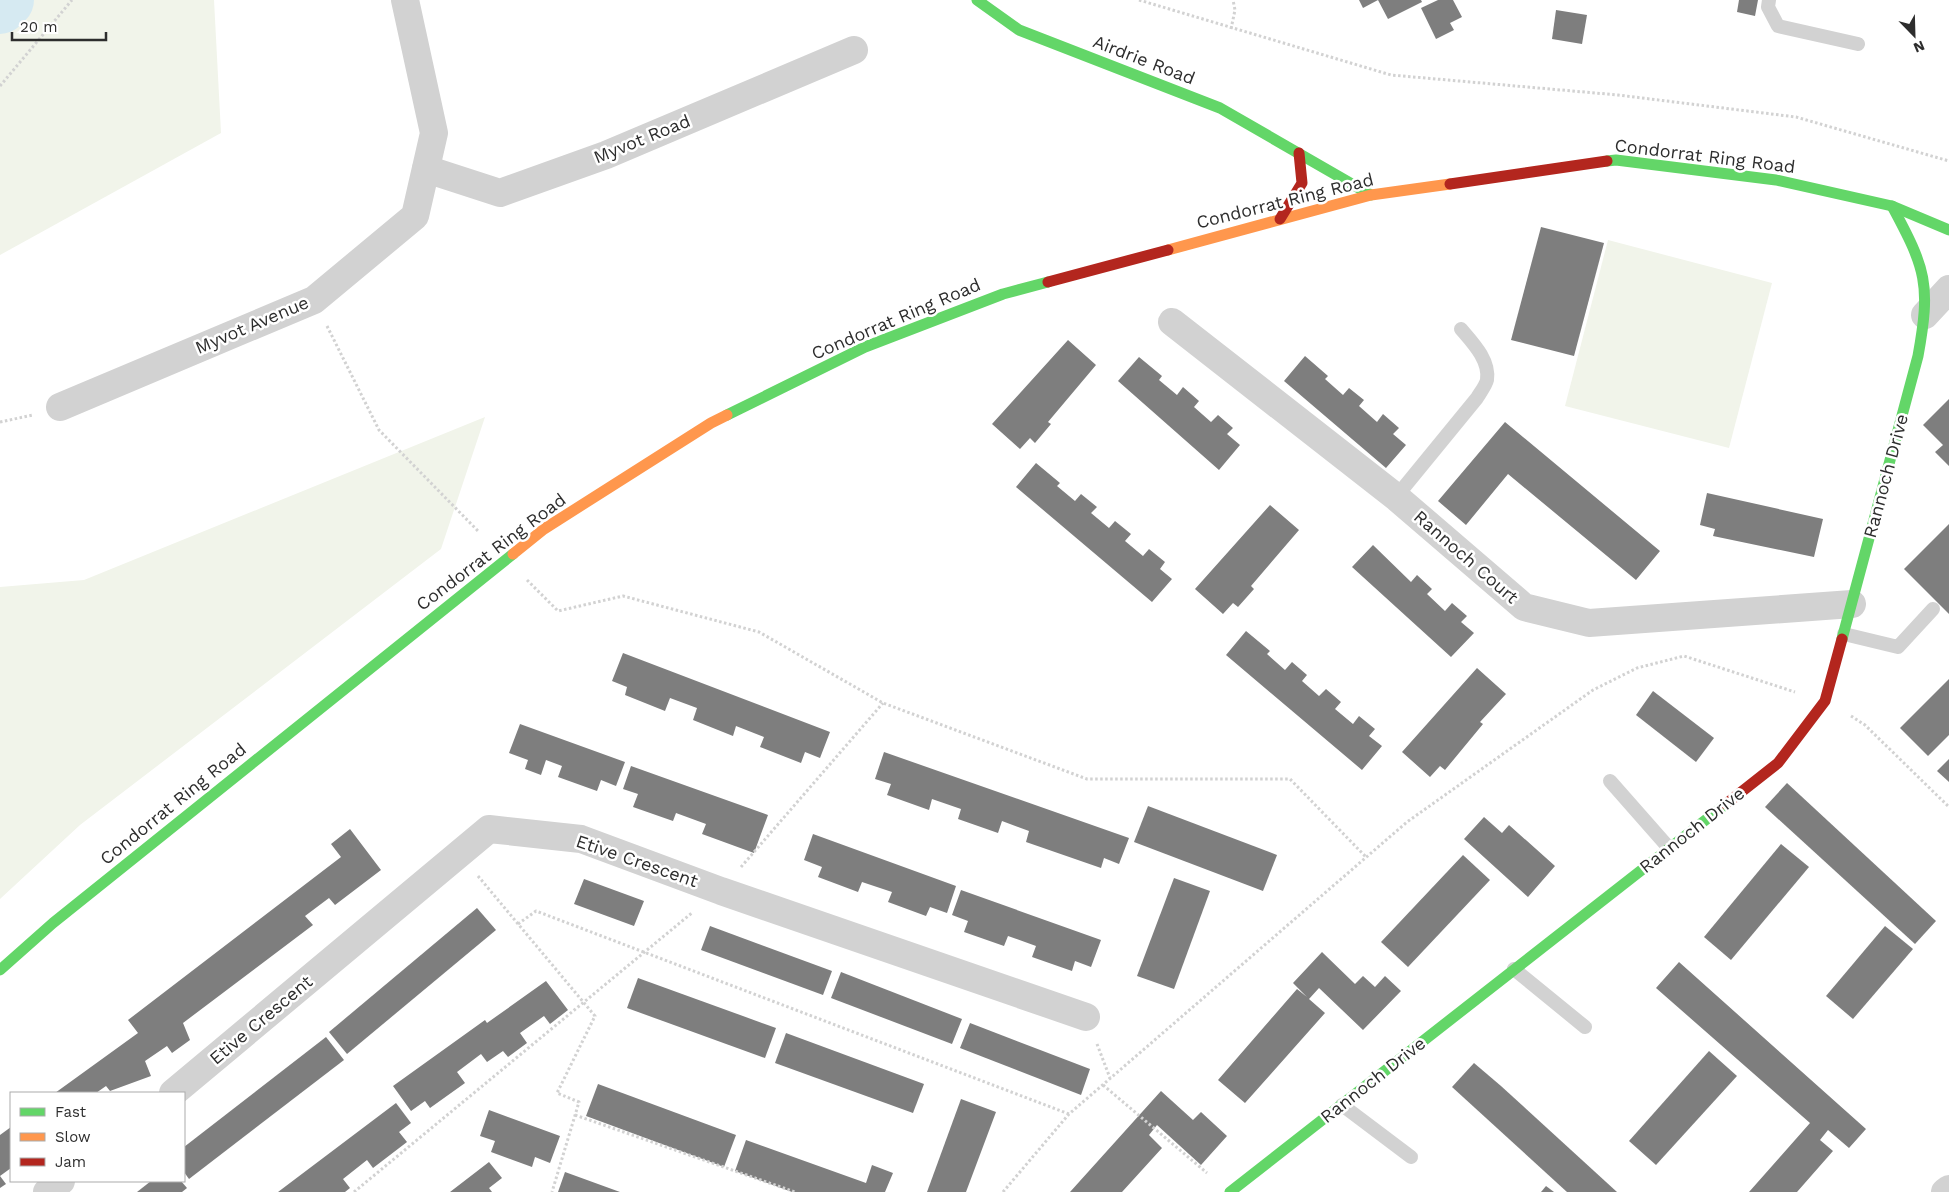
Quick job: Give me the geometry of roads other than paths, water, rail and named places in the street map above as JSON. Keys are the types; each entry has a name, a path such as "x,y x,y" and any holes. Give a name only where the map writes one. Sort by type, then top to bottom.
{"street":[{"name":"Myvot Avenue","path":"60,407 314,300 414,216 434,134 405,0"},
{"name":"Airdrie Road","path":"977,0 1019,30 1220,108 1371,195"},
{"name":"Myvot Road","path":"426,169 500,193 606,155 854,50"},
{"path":"1280,219 1302,183 1300,154"},
{"name":"Condorrat Ring Road","path":"0,970 53,923 544,529 711,423 865,347 1003,294 1371,195 1616,160 1776,180 1892,206 1949,230"},
{"name":"Rannoch Drive","path":"1230,1192 1778,763 1825,701 1918,356 1925,315 1925,284 1917,254 1892,206"},
{"path":"1925,315 1949,289"},
{"name":"Rannoch Court","path":"1172,322 1396,497 1524,607 1589,623 1852,604"},
{"name":"Etive Crescent","path":"174,1092 489,829 581,839 721,890 1086,1017"},
{"path":"47,1192 60,1182"}],"lane":[{"path":"1770,0 1768,7 1778,26 1858,44"},
{"path":"1396,497 1477,398 1487,380 1484,363 1478,348 1461,330"},
{"path":"1844,634 1898,647 1933,609"},
{"path":"1610,781 1669,848"},
{"path":"1514,969 1585,1027"},
{"path":"1342,1105 1411,1157"}],"waterway":[{"path":"0,6 6,0"}]}
